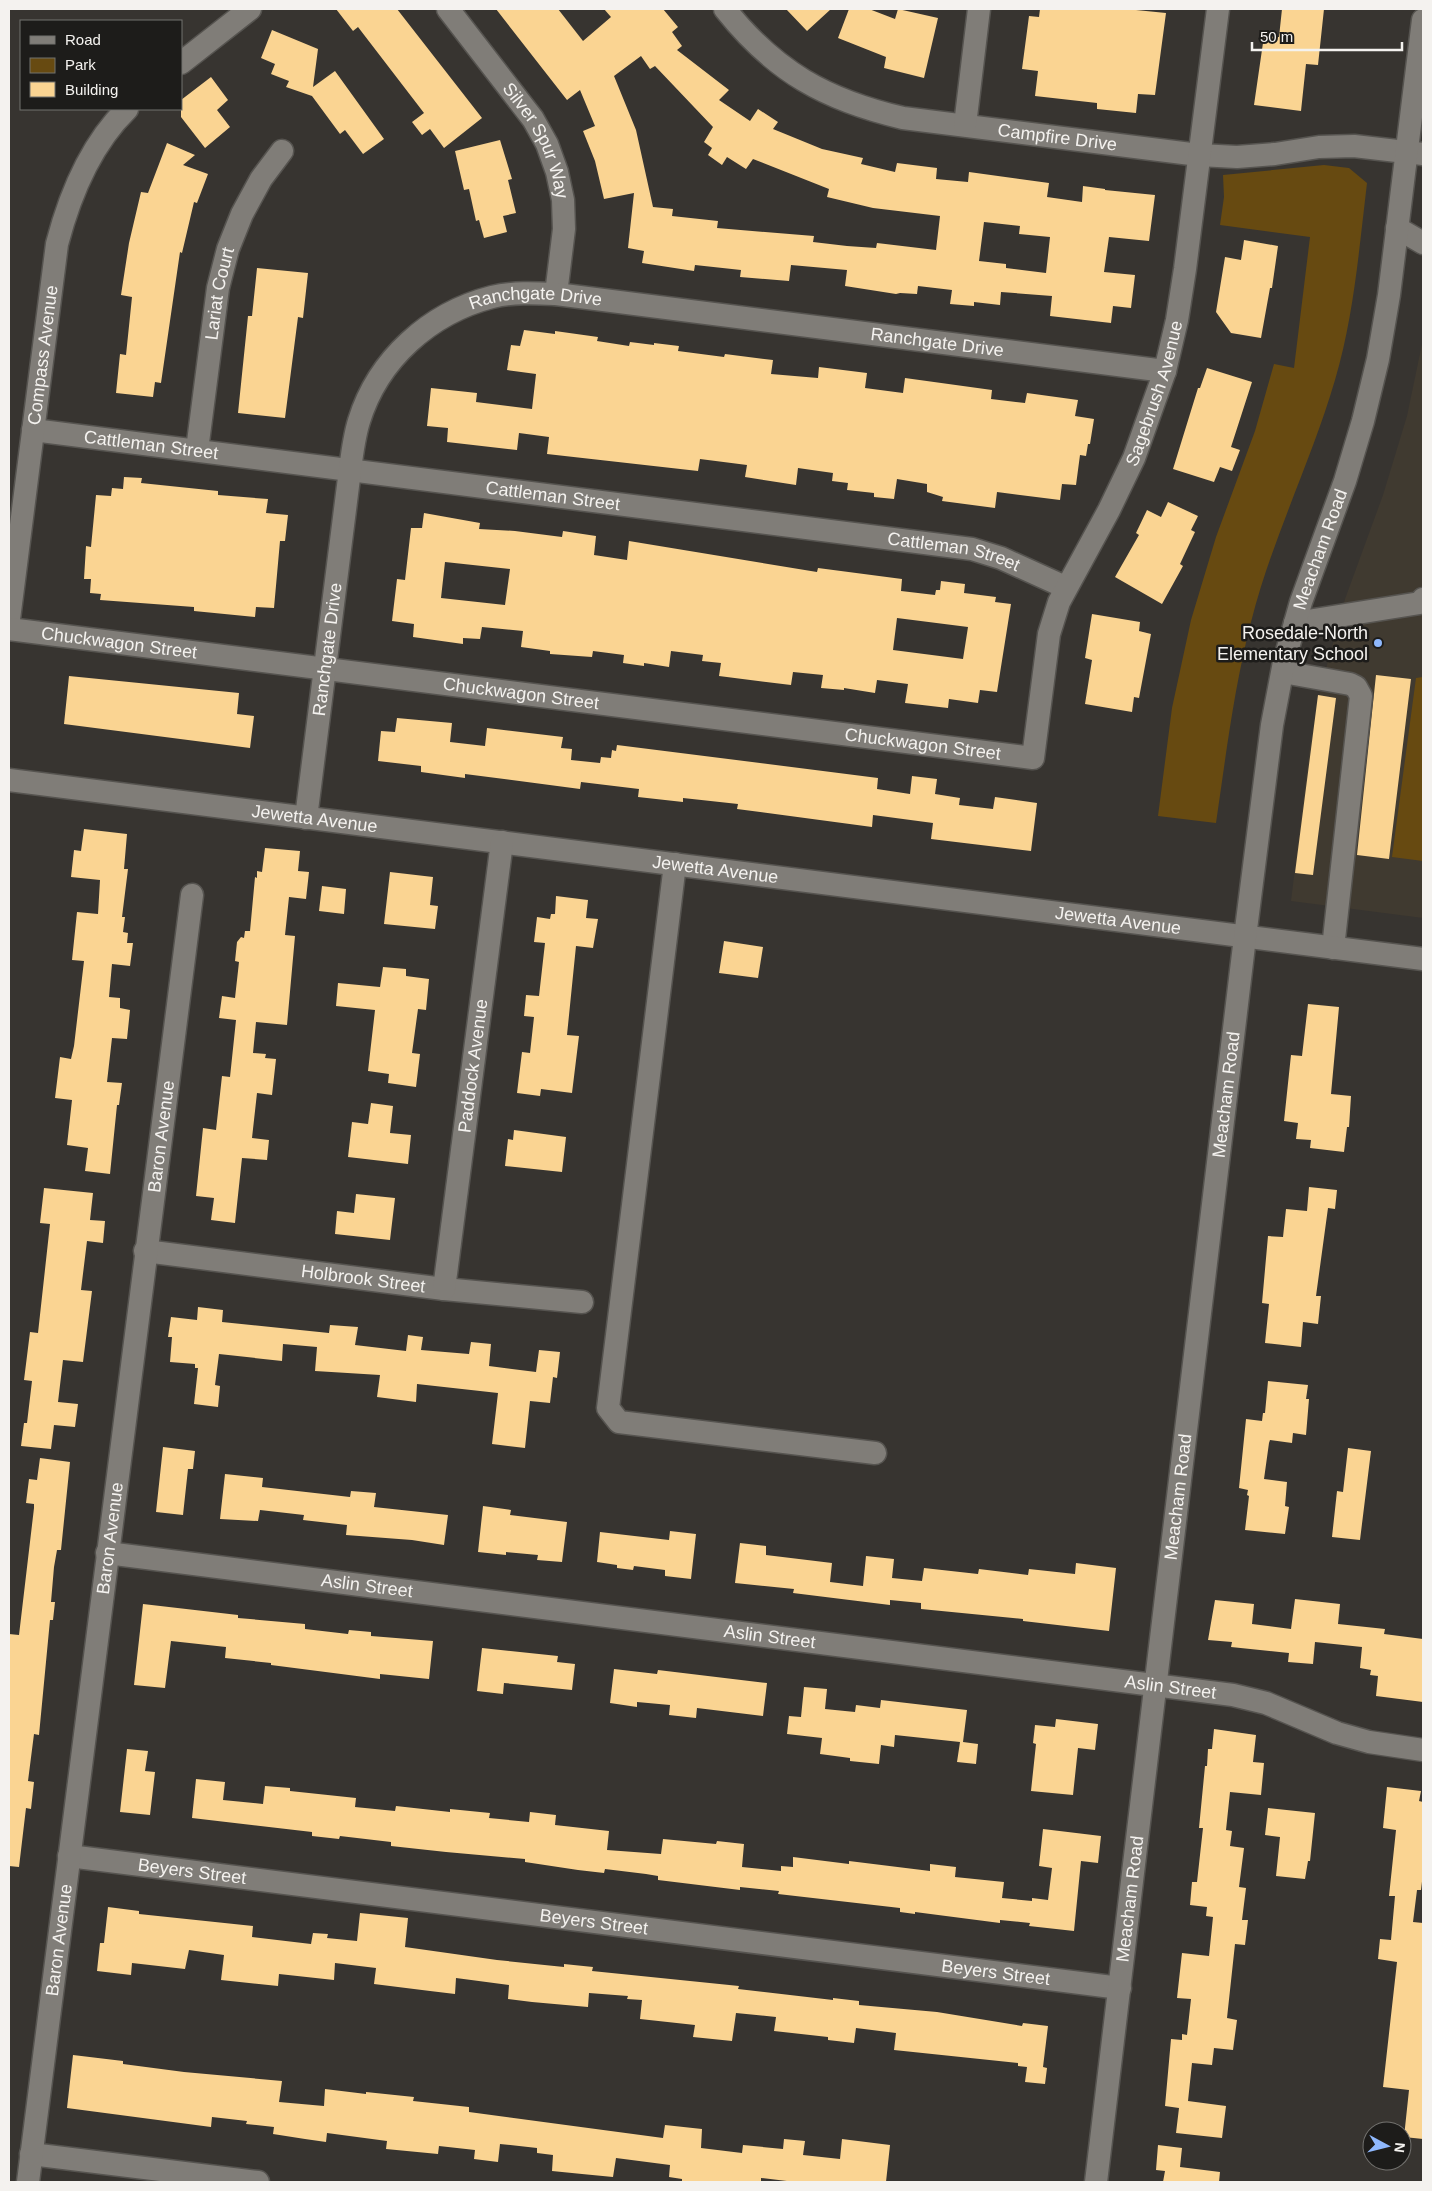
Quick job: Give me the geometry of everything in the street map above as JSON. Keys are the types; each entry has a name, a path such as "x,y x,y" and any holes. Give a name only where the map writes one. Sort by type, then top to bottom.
{"street":[{"path":"182,62 250,9"},
{"name":"Silver Spur Way","path":"448,9 533,119 547,144 558,172 563,200 564,228 556,294"},
{"name":"Campfire Drive","path":"726,9 743,31 771,58 800,79 834,97 868,110 903,118 1236,158 1319,147 1354,146 1415,153"},
{"path":"965,126 979,9"},
{"name":"Sagebrush Avenue","path":"1033,758 1050,634 1065,587 1110,510 1134,458 1165,371 1177,320 1185,269 1218,9"},
{"name":"Meacham Road","path":"1096,2182 1272,725 1295,624 1364,421 1378,359 1397,228 1415,153 1423,20"},
{"name":"Compass Avenue","path":"9,619 57,244 67,207 82,173 100,141 126,110"},
{"name":"Lariat Court","path":"197,450 218,288 228,249 242,214 261,179 282,151"},
{"path":"1397,228 1423,243"},
{"name":"Ranchgate Drive","path":"306,818 350,470 359,421 371,391 388,364 409,341 448,314 462,307 493,297 524,293 556,294 1165,371"},
{"name":"Cattleman Street","path":"33,430 972,549 1001,558 1065,587"},
{"path":"1295,624 1420,603 1423,599"},
{"name":"Chuckwagon Street","path":"9,629 1033,758"},
{"path":"1283,672 1350,684 1356,687 1361,696 1333,948"},
{"name":"Jewetta Avenue","path":"9,780 1423,959"},
{"name":"Paddock Avenue","path":"444,1289 502,842"},
{"path":"675,864 608,1408 619,1422 875,1453"},
{"name":"Baron Avenue","path":"28,2182 192,895"},
{"name":"Holbrook Street","path":"146,1251 444,1289 582,1302"},
{"name":"Aslin Street","path":"107,1553 1233,1695 1266,1703 1353,1738 1423,1750"},
{"name":"Beyers Street","path":"69,1856 1120,1988"},
{"path":"31,2154 258,2182"}],"shaded area":[{"name":"Rosedale-North Elementary School","path":"1423,339 1423,918 1291,901 1310,746 1321,687 1345,599 1383,495 1407,416"}],"green space":[{"path":"1324,165 1349,168 1367,183 1355,282 1342,356 1315,441 1280,531 1251,622 1235,697 1216,823 1158,816 1172,708 1191,620 1216,537 1255,431 1274,364 1294,368 1310,237 1220,225 1224,197 1223,175"},
{"path":"1423,677 1423,861 1392,857 1416,678"}],"building":[{"path":"336,9 397,9 482,118 444,148 430,129 422,135 412,122 424,113 358,27 353,31"},
{"path":"496,9 558,9 583,41 611,17 604,9 663,9 678,27 672,32 682,46 677,50 729,90 719,100 750,121 758,109 778,122 773,129 822,149 863,158 861,164 895,172 897,163 937,168 936,179 968,182 969,172 1049,183 1047,197 1082,202 1083,186 1155,195 1149,241 1109,237 1104,272 1135,275 1131,308 1113,306 1111,323 1050,316 1052,296 1001,292 1000,305 974,302 974,306 950,304 952,290 918,286 917,294 896,294 845,286 847,270 791,265 789,281 740,277 741,270 695,265 694,271 642,263 644,251 628,248 634,193 604,199 595,161 583,131 595,126 580,90 567,100","holes":["641,56 650,69 655,66 713,127 704,142 712,148 708,155 722,165 727,157 746,169 753,159 829,189 827,197 873,208 940,216 936,250 877,243 876,248 847,246 813,242 814,236 717,228 718,221 672,216 673,209 653,207 636,130 614,76","984,222 1020,226 1019,234 1050,237 1046,273 1006,268 1006,264 979,261"]},
{"path":"786,9 831,9 807,31"},
{"path":"849,9 869,9 895,19 898,9 938,18 924,78 884,68 886,57 838,38"},
{"path":"1040,9 1126,9 1166,13 1155,95 1138,94 1136,113 1097,109 1097,103 1035,96 1038,71 1022,69 1029,16 1039,17"},
{"path":"1282,9 1324,9 1318,65 1306,64 1301,111 1254,105 1264,36 1279,37"},
{"path":"272,30 318,49 313,87 335,71 384,139 363,154 345,130 340,134 312,96 286,87 289,81 271,74 275,64 261,58"},
{"path":"211,77 228,100 217,110 230,127 205,148 181,117 182,99"},
{"path":"500,140 512,179 508,180 516,213 503,216 507,232 484,238 479,220 476,221 469,189 464,190 455,151"},
{"path":"167,143 195,155 183,165 208,174 197,203 194,202 182,253 180,252 161,383 155,382 153,397 116,393 120,354 126,355 132,297 121,295 129,243 141,192 148,193"},
{"path":"1244,240 1278,246 1272,288 1270,288 1261,338 1231,333 1216,312 1225,257 1241,260"},
{"path":"257,268 308,273 303,318 298,317 285,418 238,413 248,316 252,316"},
{"path":"524,330 555,334 555,331 598,337 597,341 629,346 630,342 654,345 654,343 679,346 678,351 724,357 725,354 773,360 771,374 818,378 819,367 867,373 865,388 903,393 905,378 992,390 991,399 1025,403 1027,393 1078,400 1075,416 1094,419 1090,444 1088,444 1086,456 1080,455 1076,485 1062,484 1060,500 997,492 995,508 942,501 943,497 927,492 927,484 897,479 894,499 874,497 874,493 847,490 848,483 832,481 833,473 798,468 796,485 745,477 747,465 700,459 698,471 547,454 549,437 519,433 517,450 447,442 448,428 427,426 431,388 477,393 476,402 532,409 536,374 507,370 511,345 520,346"},
{"path":"1207,368 1252,382 1231,447 1240,450 1232,471 1220,467 1214,482 1173,469 1198,388 1200,388"},
{"path":"124,477 142,478 141,483 218,491 218,495 268,499 266,513 288,515 285,541 280,541 274,608 256,607 255,617 194,611 194,607 100,600 101,594 90,593 91,579 84,579 86,546 91,547 96,495 111,496 112,488 123,489"},
{"path":"1168,502 1198,516 1191,530 1195,532 1180,564 1183,566 1162,604 1115,577 1139,535 1136,533 1147,510 1161,517"},
{"path":"424,513 480,523 479,529 562,537 563,531 596,536 594,555 627,560 629,541 817,572 818,568 902,579 901,591 935,595 936,590 940,590 941,581 965,584 964,593 996,597 995,602 1011,604 997,692 980,690 978,703 949,699 948,708 905,703 908,684 877,680 875,693 844,688 844,690 821,688 823,675 793,672 791,685 719,676 721,663 702,661 703,655 671,651 669,667 644,663 644,666 623,663 624,655 593,651 592,657 550,654 550,651 521,647 523,631 482,627 480,639 463,638 463,644 413,637 414,624 392,621 397,579 405,580 411,528 422,528","holes":["445,562 510,569 505,605 441,598","897,618 968,627 963,659 893,650"]},
{"path":"1092,614 1140,622 1139,631 1151,634 1139,698 1134,697 1132,712 1085,704 1092,660 1085,658"},
{"path":"1376,675 1411,679 1389,859 1357,855"},
{"path":"69,676 239,693 237,714 254,716 250,748 64,724"},
{"path":"1318,695 1336,698 1313,875 1295,873"},
{"path":"397,718 452,723 450,742 485,746 487,728 563,737 561,748 572,749 571,760 600,763 601,757 611,758 612,750 616,751 617,745 878,778 877,789 910,794 912,776 937,779 935,794 960,798 959,805 993,809 995,797 1037,803 1031,851 931,839 933,823 873,815 872,827 737,809 738,804 683,798 683,802 638,797 639,789 581,782 580,789 465,774 465,778 421,772 421,766 378,761 381,731 395,732"},
{"path":"84,829 127,834 124,869 128,869 122,917 125,917 123,932 128,933 127,943 133,943 130,966 112,964 109,997 120,998 120,1008 130,1010 127,1039 112,1038 107,1082 122,1083 119,1105 117,1105 110,1174 85,1171 88,1148 67,1145 72,1100 55,1098 60,1057 71,1059 74,1046 84,961 72,960 77,912 98,914 100,880 71,877 74,850 81,851"},
{"path":"265,848 300,851 298,871 309,872 306,899 289,897 285,935 295,936 287,1025 256,1022 253,1053 266,1054 265,1058 276,1059 272,1095 257,1093 252,1138 269,1140 267,1160 242,1158 235,1223 211,1220 214,1198 196,1196 203,1128 216,1130 222,1076 230,1077 236,1020 219,1018 222,996 235,998 239,962 235,961 237,942 241,937 244,938 245,931 250,931 255,877 257,878 257,871 262,872"},
{"path":"390,872 433,877 430,905 438,906 435,929 384,924"},
{"path":"322,886 346,889 344,914 319,911"},
{"path":"556,896 588,900 586,918 598,919 593,948 576,946 567,1035 579,1036 572,1093 541,1089 540,1096 517,1093 522,1052 530,1053 534,1017 524,1016 526,995 539,996 545,943 534,942 537,917 550,919 551,914 555,914"},
{"path":"724,941 763,947 758,978 719,973"},
{"path":"383,967 406,969 406,976 429,979 426,1010 418,1009 412,1053 420,1054 416,1087 388,1083 389,1074 368,1071 375,1010 336,1006 338,983 380,987"},
{"path":"1308,1004 1339,1007 1331,1094 1351,1096 1349,1127 1347,1127 1344,1152 1310,1148 1311,1140 1296,1139 1298,1123 1284,1121 1291,1055 1302,1056"},
{"path":"371,1103 393,1106 390,1133 411,1135 408,1164 348,1157 352,1122 368,1124"},
{"path":"514,1130 566,1137 562,1172 505,1166 508,1139 513,1140"},
{"path":"1309,1187 1337,1190 1335,1209 1328,1208 1316,1296 1321,1296 1318,1324 1303,1322 1301,1347 1265,1343 1269,1304 1262,1303 1268,1236 1283,1237 1286,1209 1307,1211"},
{"path":"44,1188 93,1193 90,1220 105,1221 103,1243 87,1241 81,1290 92,1291 83,1362 63,1360 58,1402 78,1404 75,1427 54,1425 51,1449 21,1446 24,1423 27,1423 32,1381 24,1380 30,1332 38,1333 50,1224 40,1223"},
{"path":"356,1194 395,1198 390,1240 335,1234 337,1211 354,1213"},
{"path":"198,1307 223,1310 222,1322 329,1333 330,1325 358,1327 355,1345 406,1351 408,1335 423,1337 421,1350 469,1354 471,1342 491,1344 489,1366 536,1372 539,1350 560,1352 557,1378 553,1377 550,1403 530,1401 525,1448 492,1444 498,1393 417,1384 416,1402 377,1397 380,1375 315,1371 317,1347 283,1344 282,1361 219,1354 215,1385 220,1386 218,1407 194,1404 198,1368 195,1368 195,1364 170,1362 172,1337 168,1337 171,1317 197,1320"},
{"path":"1268,1381 1308,1385 1306,1399 1309,1399 1306,1435 1293,1433 1292,1443 1270,1440 1269,1443 1264,1479 1287,1482 1285,1506 1289,1507 1285,1534 1245,1530 1249,1496 1247,1495 1248,1490 1239,1488 1246,1419 1262,1421 1263,1413 1265,1413"},
{"path":"163,1447 195,1451 193,1469 188,1469 183,1515 156,1512"},
{"path":"1348,1448 1371,1451 1360,1540 1332,1537 1337,1491 1343,1492"},
{"path":"40,1458 70,1462 61,1550 57,1550 54,1567 51,1602 55,1602 53,1620 50,1620 39,1735 34,1734 28,1781 34,1782 31,1809 26,1808 19,1867 9,1866 9,1634 19,1635 34,1508 34,1504 26,1503 29,1479 37,1480"},
{"path":"225,1474 263,1478 262,1487 350,1497 351,1491 376,1493 374,1507 448,1515 444,1545 412,1540 346,1535 347,1525 303,1520 304,1515 260,1510 258,1521 220,1519"},
{"path":"483,1506 511,1510 510,1515 567,1522 562,1562 537,1560 538,1555 506,1552 506,1555 478,1552"},
{"path":"670,1531 696,1534 691,1579 665,1576 665,1570 634,1566 633,1570 617,1568 617,1565 597,1562 600,1532 669,1540"},
{"path":"740,1543 766,1546 766,1555 832,1563 830,1582 863,1586 866,1556 894,1559 892,1578 922,1581 924,1568 978,1574 979,1569 1028,1575 1029,1569 1075,1574 1076,1563 1116,1568 1109,1631 1023,1621 1023,1619 921,1609 921,1603 890,1600 890,1605 793,1593 794,1589 735,1583"},
{"path":"1295,1599 1340,1604 1338,1624 1385,1629 1384,1634 1423,1639 1423,1702 1376,1696 1378,1676 1370,1675 1371,1670 1360,1668 1362,1647 1315,1642 1313,1664 1288,1662 1289,1653 1231,1647 1232,1642 1208,1640 1215,1600 1254,1604 1252,1624 1291,1629"},
{"path":"143,1604 238,1615 238,1618 305,1624 305,1629 348,1634 349,1630 371,1632 371,1636 433,1641 429,1679 380,1674 380,1679 271,1665 271,1663 225,1658 226,1647 171,1641 165,1688 134,1685"},
{"path":"482,1648 558,1656 557,1662 575,1664 572,1690 504,1683 503,1694 477,1691"},
{"path":"614,1669 657,1674 658,1670 767,1683 763,1716 697,1708 696,1718 669,1715 670,1705 637,1702 637,1707 610,1703"},
{"path":"804,1687 827,1689 825,1709 855,1712 856,1705 880,1708 881,1700 967,1710 963,1742 978,1744 976,1764 957,1762 960,1742 895,1735 894,1747 881,1745 879,1764 850,1761 850,1758 820,1754 822,1738 787,1734 789,1716 801,1717"},
{"path":"1056,1719 1098,1724 1095,1750 1078,1748 1073,1795 1031,1791 1036,1744 1033,1743 1035,1725 1055,1727"},
{"path":"1214,1729 1256,1735 1253,1762 1264,1763 1261,1795 1230,1792 1226,1830 1232,1831 1230,1846 1244,1848 1239,1887 1246,1888 1242,1920 1248,1920 1245,1945 1235,1944 1227,2018 1237,2020 1233,2050 1214,2048 1212,2065 1192,2063 1188,2101 1226,2106 1222,2138 1176,2133 1179,2108 1165,2106 1171,2039 1182,2040 1182,2034 1187,2035 1191,1999 1177,1998 1182,1953 1209,1956 1213,1917 1206,1916 1207,1907 1190,1905 1192,1882 1197,1882 1203,1828 1199,1828 1205,1766 1207,1766 1208,1749 1212,1749"},
{"path":"127,1749 148,1751 145,1771 155,1772 150,1815 120,1812"},
{"path":"196,1779 225,1782 223,1800 263,1804 265,1786 290,1788 290,1791 356,1798 355,1807 395,1811 396,1806 450,1812 450,1809 490,1813 489,1818 529,1822 530,1812 556,1815 555,1825 609,1831 607,1850 661,1854 663,1839 716,1844 717,1841 744,1844 742,1867 781,1871 781,1866 793,1867 793,1857 849,1864 849,1861 930,1871 930,1864 956,1867 955,1877 1004,1882 1002,1898 1032,1901 1032,1898 1048,1900 1052,1868 1039,1866 1043,1829 1101,1836 1098,1863 1081,1861 1074,1931 1029,1926 1030,1923 1000,1920 1000,1923 915,1912 915,1914 900,1912 900,1908 778,1894 779,1891 740,1887 740,1890 658,1880 658,1876 646,1874 605,1869 604,1873 578,1870 525,1862 525,1859 391,1846 391,1842 340,1836 339,1839 312,1836 312,1832 192,1818"},
{"path":"1387,1787 1421,1791 1419,1801 1423,1802 1423,1873 1421,1890 1417,1890 1413,1922 1423,1923 1423,2139 1412,2138 1412,2121 1406,2121 1409,2090 1383,2087 1397,1962 1378,1959 1380,1939 1391,1940 1395,1896 1389,1896 1396,1830 1383,1828"},
{"path":"1268,1808 1315,1813 1310,1861 1308,1861 1305,1879 1276,1876 1280,1837 1265,1835"},
{"path":"108,1907 139,1911 139,1914 253,1926 252,1937 311,1944 313,1933 328,1934 327,1938 357,1941 360,1913 408,1918 405,1947 497,1960 564,1967 564,1964 593,1967 592,1971 739,1986 738,1989 833,2000 833,1998 859,2001 859,2005 937,2012 1022,2026 1023,2023 1048,2026 1043,2067 1047,2068 1045,2084 1025,2082 1027,2067 1018,2066 1018,2063 894,2050 896,2033 856,2028 854,2043 828,2040 828,2037 774,2031 776,2017 736,2013 732,2041 693,2037 695,2025 640,2019 642,2000 627,1999 628,1996 589,1993 588,2007 532,2002 508,1999 509,1985 456,1978 455,1994 374,1984 376,1968 335,1963 334,1980 279,1974 278,1986 221,1980 224,1955 189,1950 185,1969 132,1963 131,1975 97,1971 100,1943 104,1943"},
{"path":"73,2055 123,2061 123,2064 184,2072 282,2081 279,2102 324,2106 325,2089 414,2097 413,2101 469,2107 469,2112 663,2138 665,2125 702,2129 701,2148 742,2153 743,2145 783,2149 784,2139 805,2141 803,2155 840,2159 842,2139 890,2145 886,2182 795,2182 761,2178 761,2182 682,2182 682,2179 669,2177 670,2165 616,2158 613,2177 552,2171 553,2155 537,2153 537,2148 500,2144 498,2162 474,2159 475,2150 439,2146 438,2154 386,2149 387,2141 327,2133 326,2142 273,2134 274,2127 246,2124 247,2121 212,2117 211,2127 67,2108"},
{"path":"1158,2145 1182,2148 1180,2167 1220,2172 1219,2182 1163,2182 1165,2171 1156,2170"}],"place":[{"name":"Rosedale-North Elementary School","path":"1378,643"}]}
